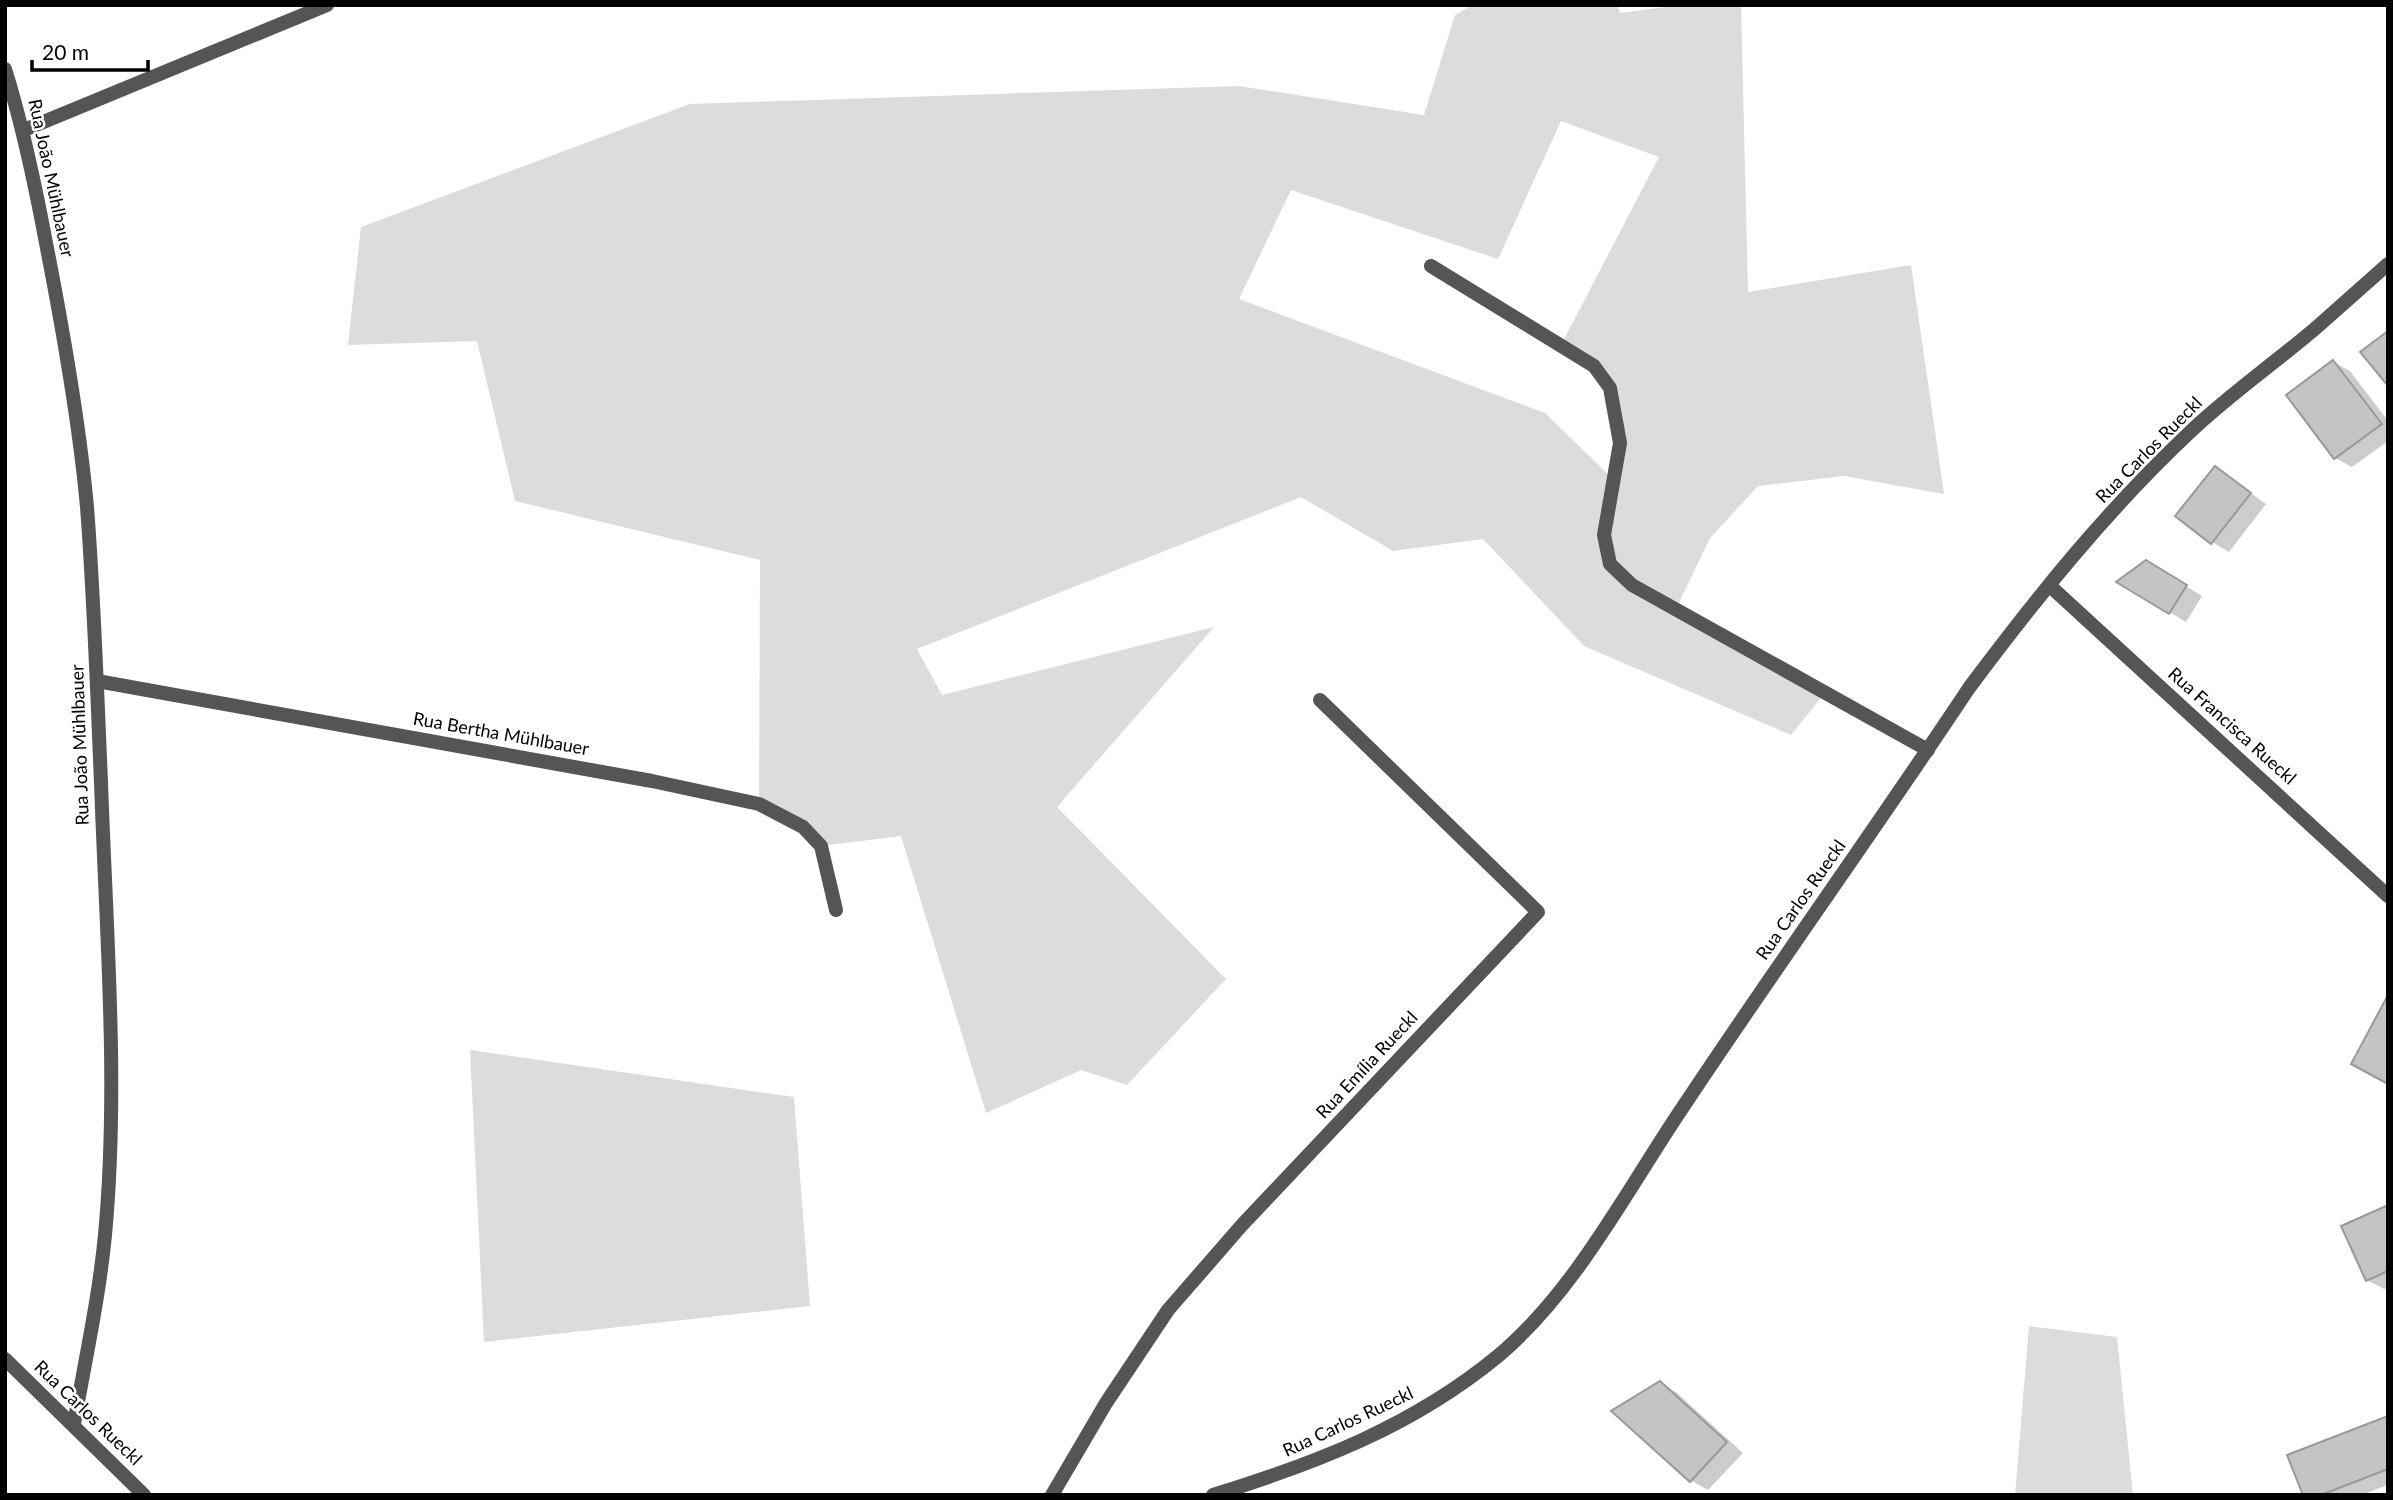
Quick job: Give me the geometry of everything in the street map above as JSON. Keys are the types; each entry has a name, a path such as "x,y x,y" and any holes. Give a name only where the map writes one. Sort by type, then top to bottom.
{"street":[{"path":"24,130 327,5"},
{"name":"Rua João Mühlbauer","path":"5,69 24,130 57,299 76,419 87,506 97,681 111,1128 105,1235 74,1424"},
{"name":"Rua Carlos Rueckl","path":"1213,1495 1278,1475 1404,1421 1458,1386 1500,1354 1535,1319 1613,1216 1683,1106 2004,641 2136,486 2189,433 2235,392 2316,328 2388,264"},
{"path":"1431,266 1594,366 1610,388 1620,443 1604,535 1610,564 1632,585 1928,750"},
{"name":"Rua Francisca Rueckl","path":"2050,586 2388,896"},
{"name":"Rua Bertha Mühlbauer","path":"97,681 652,781 759,804 803,827 821,846 835,910"},
{"name":"Rua Emília Rueckl","path":"1052,1495 1107,1403 1175,1302 1252,1215 1538,912 1320,700"},
{"name":"Rua Carlos Rueckl","path":"5,1359 144,1495"}],"shaded area":[{"path":"1473,5 1618,5 1620,13 1681,5 1741,5 1748,292 1911,265 1944,494 1844,476 1758,486 1710,538 1676,609 1825,693 1791,735 1584,646 1483,539 1393,551 1301,497 917,649 942,695 1214,627 1057,807 1226,979 1127,1085 1081,1070 986,1113 901,836 821,846 759,804 760,560 515,501 477,341 348,345 361,227 690,104 1239,86 1424,115 1455,15","holes":["1561,121 1659,157 1561,345 1610,388 1620,443 1613,479 1545,413 1239,299 1291,190 1498,259"]},
{"path":"470,1050 794,1097 810,1306 484,1342"},
{"path":"2029,1326 2117,1337 2133,1495 2015,1495"}],"building":[{"path":"2388,331 2388,386 2360,352"},
{"path":"2333,360 2382,424 2334,459 2286,395"},
{"path":"2215,466 2251,493 2211,544 2175,516"},
{"path":"2146,560 2187,585 2169,614 2116,582"},
{"path":"2388,995 2388,1084 2351,1064"},
{"path":"2388,1205 2388,1271 2366,1281 2341,1226"},
{"path":"1660,1381 1727,1442 1690,1482 1611,1411"},
{"path":"2388,1416 2388,1469 2321,1495 2303,1495 2287,1455"}]}
